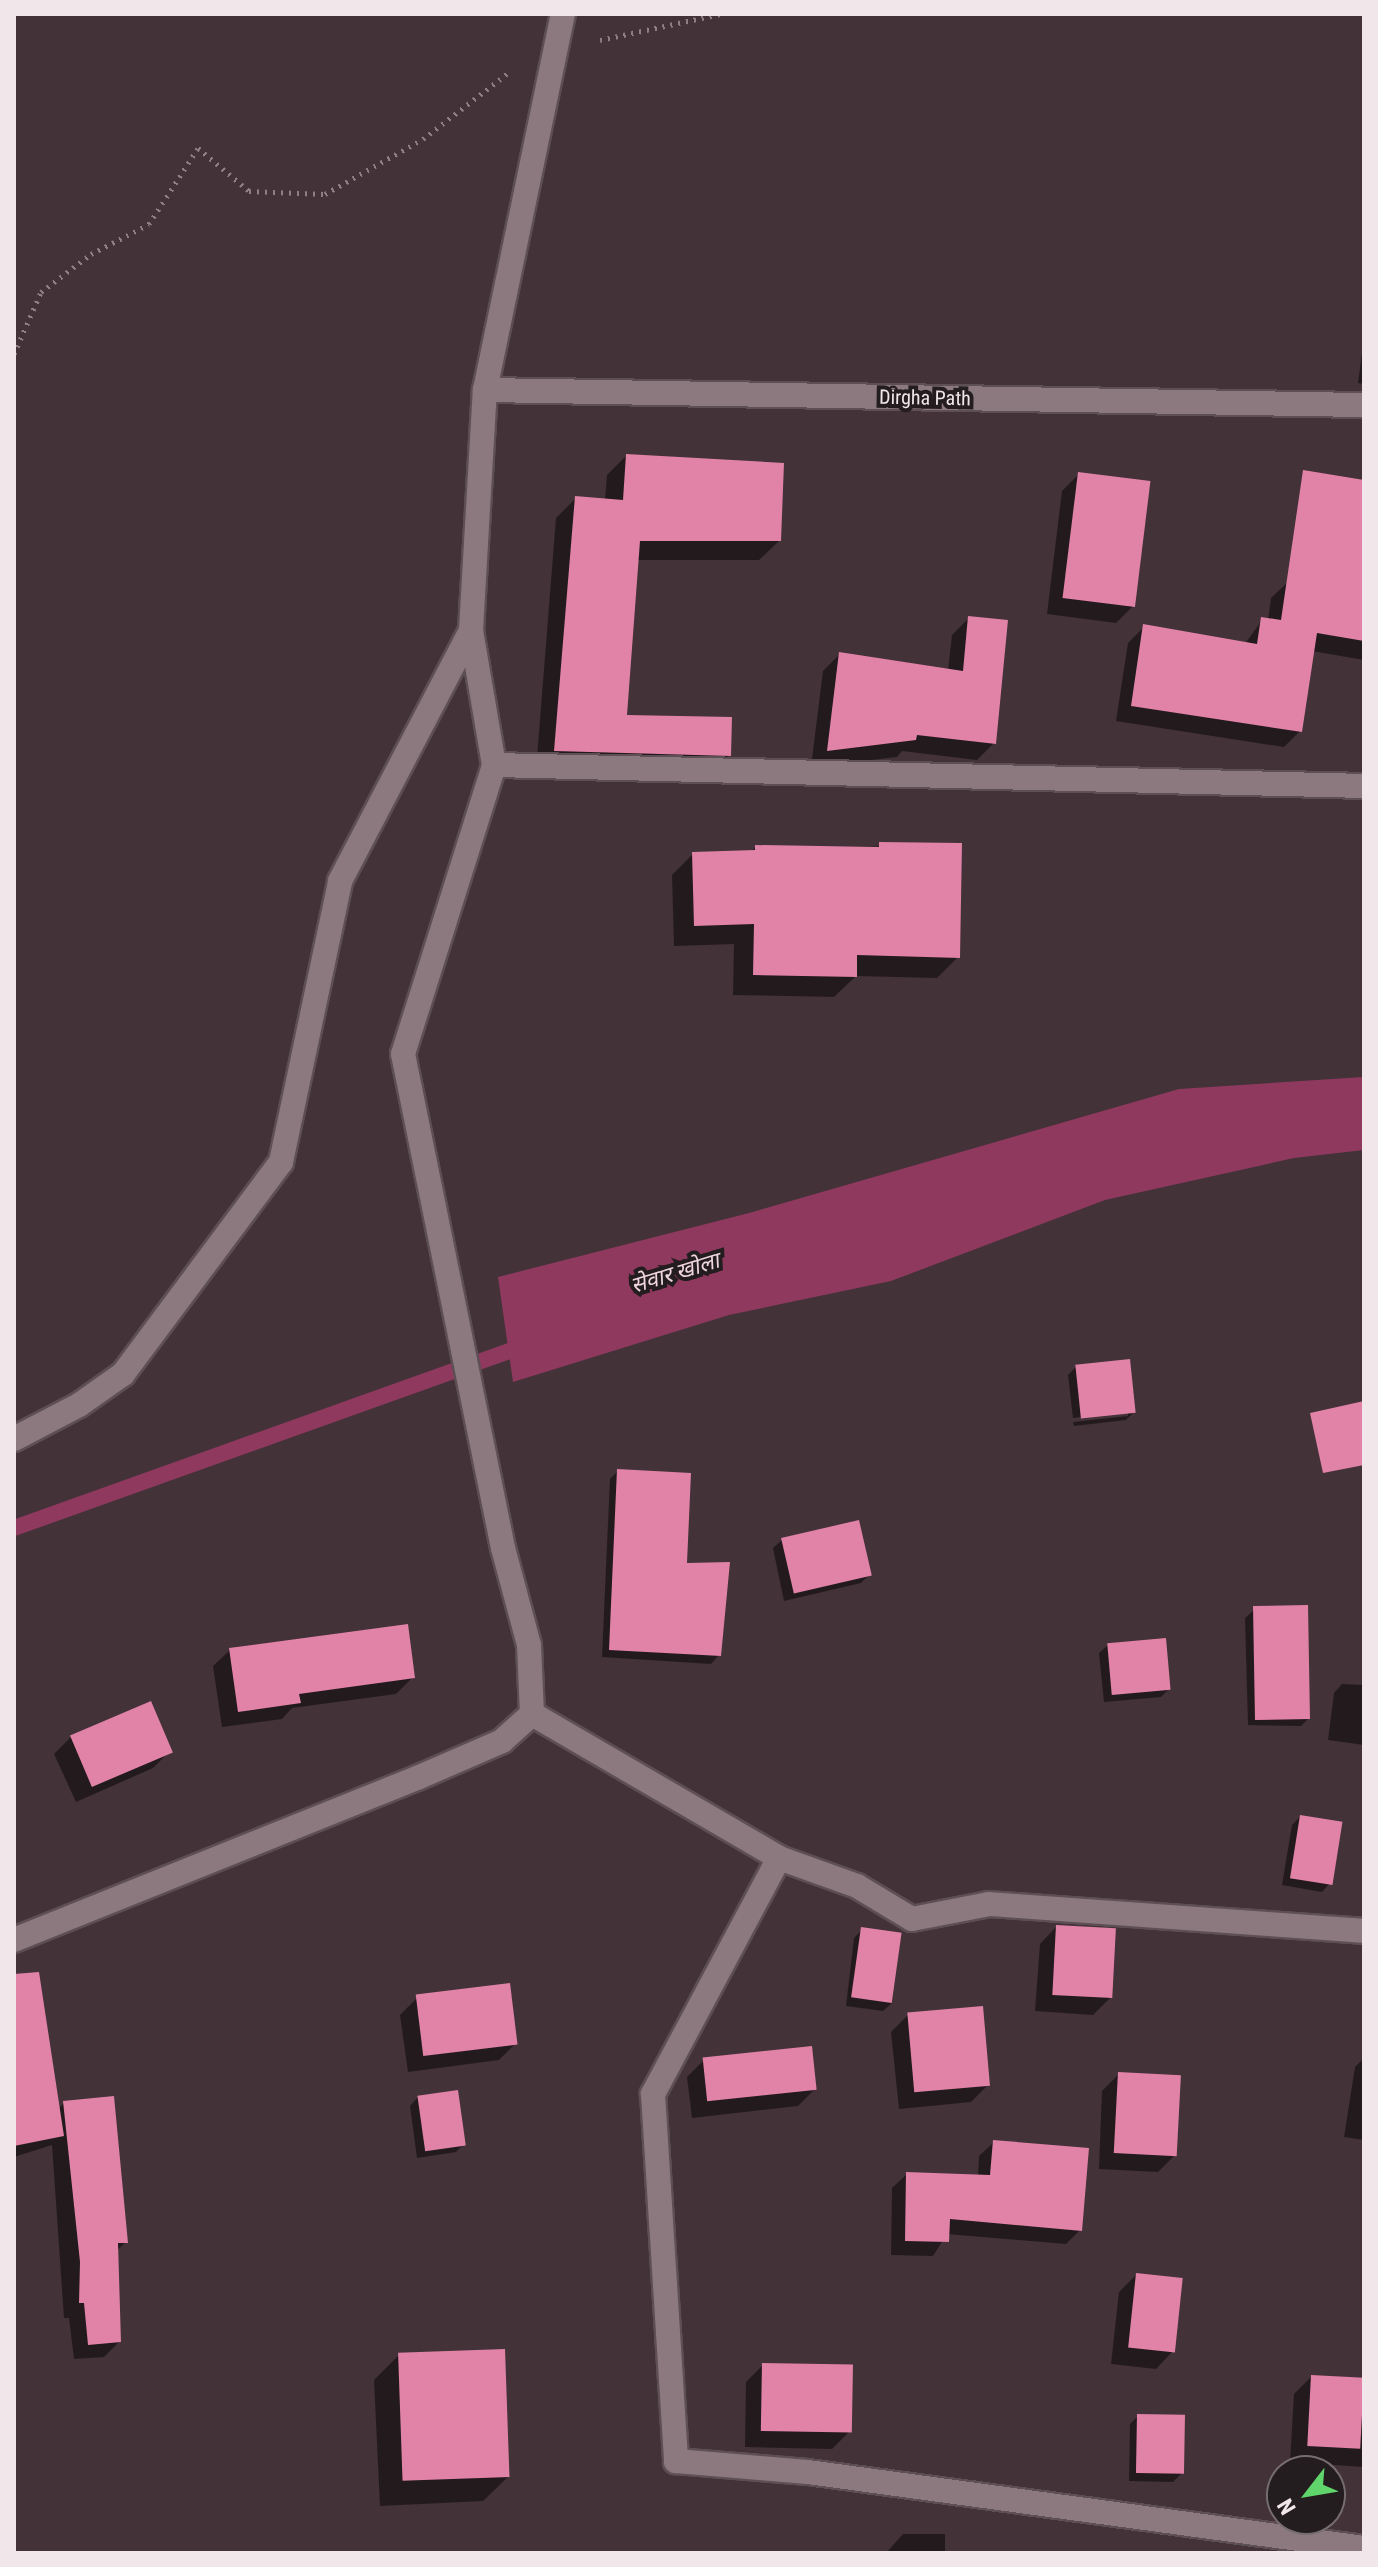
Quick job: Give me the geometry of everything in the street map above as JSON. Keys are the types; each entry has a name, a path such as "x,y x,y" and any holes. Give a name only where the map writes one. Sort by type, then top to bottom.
{"street":[{"path":"532,1714 529,1645 503,1548 403,1054 494,765 471,630 485,390 563,14"},
{"name":"Dirgha Path","path":"485,390 1364,405"},
{"path":"14,1439 79,1405 123,1374 281,1162 340,881 471,630"},
{"path":"494,765 1364,786"},
{"path":"532,1714 779,1858 857,1886 912,1919 989,1904 1364,1931"},
{"path":"14,1940 502,1741 532,1714"},
{"path":"779,1858 653,2094 676,2461 808,2472 1364,2548"}],"path":[{"path":"14,354 41,292 91,254 149,224 198,148 249,191 325,194 423,139 546,43 664,29 720,14"}],"water":[{"path":"1364,1077 1364,1150 1294,1158 1105,1200 891,1281 729,1315 513,1382 498,1277 749,1213 1179,1089"}],"building":[{"path":"626,454 784,463 781,541 640,541 627,715 732,717 731,756 554,751 575,496 623,500"},
{"path":"1303,470 1364,480 1364,641 1317,633 1302,732 1131,706 1143,624 1257,644 1261,617 1281,620"},
{"path":"1078,472 1150,481 1135,607 1063,598"},
{"path":"968,616 1008,620 996,744 917,735 916,740 827,751 839,652 963,671"},
{"path":"879,842 962,843 960,958 857,955 857,977 753,975 754,924 694,926 692,852 755,850 755,845 879,847"},
{"path":"1130,1359 1136,1413 1081,1418 1075,1365"},
{"path":"1364,1401 1364,1465 1323,1473 1310,1413"},
{"path":"617,1469 691,1473 687,1563 730,1562 721,1656 609,1650"},
{"path":"859,1520 872,1576 794,1594 781,1538"},
{"path":"1308,1605 1310,1719 1255,1720 1253,1606"},
{"path":"408,1624 415,1678 299,1694 301,1703 238,1712 229,1648"},
{"path":"1166,1638 1171,1690 1112,1695 1107,1643"},
{"path":"151,1701 173,1753 92,1787 70,1735"},
{"path":"1300,1815 1342,1822 1332,1885 1290,1878"},
{"path":"1056,1925 1116,1928 1112,1998 1052,1995"},
{"path":"861,1927 902,1933 892,2003 851,1997"},
{"path":"39,1972 64,2136 14,2146 14,1974"},
{"path":"510,1983 518,2045 423,2056 416,1995"},
{"path":"983,2006 990,2086 914,2092 907,2013"},
{"path":"812,2046 817,2090 707,2101 703,2057"},
{"path":"1118,2072 1181,2075 1177,2156 1114,2153"},
{"path":"458,2090 466,2145 425,2151 417,2096"},
{"path":"114,2096 128,2243 118,2243 121,2342 88,2345 84,2303 79,2303 80,2262 63,2101"},
{"path":"993,2140 1089,2148 1082,2231 950,2219 949,2242 905,2241 906,2172 990,2175"},
{"path":"1136,2273 1183,2278 1175,2353 1128,2348"},
{"path":"505,2349 509,2477 403,2481 398,2353"},
{"path":"762,2363 853,2365 852,2433 761,2431"},
{"path":"1311,2375 1364,2378 1360,2449 1307,2446"},
{"path":"1137,2414 1185,2415 1184,2474 1136,2473"}],"waterway":[{"name":"सेवार खोला","path":"14,1528 529,1344"}]}
